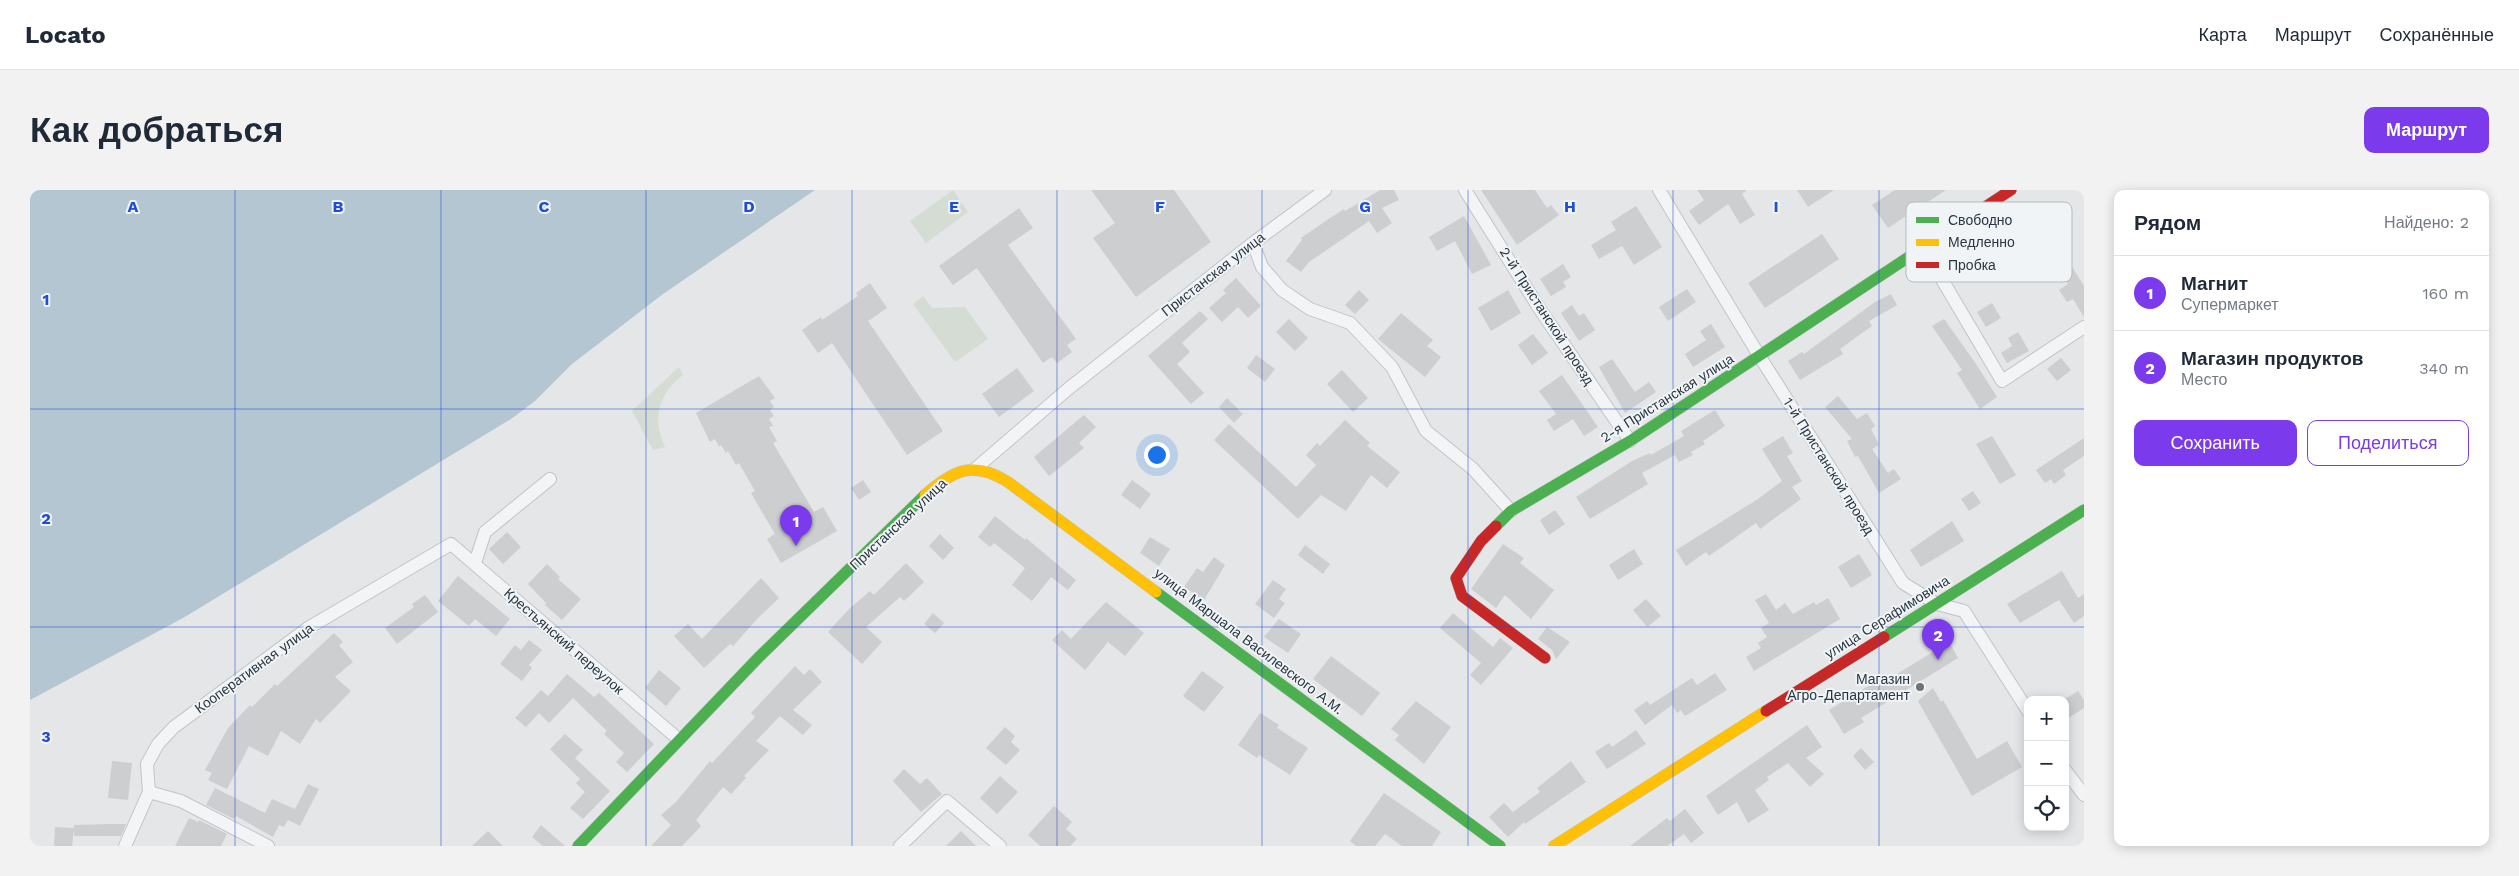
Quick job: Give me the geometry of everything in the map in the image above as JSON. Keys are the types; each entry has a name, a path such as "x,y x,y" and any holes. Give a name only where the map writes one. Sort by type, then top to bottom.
{"street":[{"name":"Пристанская улица","path":"578,846 677,738 762,653 930,492 949,477 966,470 976,469 1068,389 1253,242 1325,190"},
{"name":"2-й Пристанской проезд","path":"1465,190 1539,308 1630,441"},
{"name":"1-й Пристанской проезд","path":"1659,190 1760,357 1904,582 1937,604 1964,610 2024,705"},
{"name":"2-я Пристанская улица","path":"1993,202 2010,190"},
{"path":"1253,242 1262,267 1282,290 1310,309 1350,323 1362,335 1392,367 1426,431 1474,469 1511,511"},
{"name":"2-я Пристанская улица","path":"1545,658 1462,596 1456,578 1481,541 1511,511 1630,441 1906,261"},
{"path":"1944,282 2002,381 2084,327"},
{"name":"улица Маршала Василевского А.М.","path":"976,469 1000,476 1014,486 1500,846"},
{"path":"475,563 485,532 550,479"},
{"name":"улица Серафимовича","path":"1554,846 2084,510"},
{"name":"Крестьянский переулок","path":"451,544 677,738"},
{"name":"Кооперативная улица","path":"125,846 149,792 147,764 158,744 174,727 308,628 451,544"},
{"path":"2069,775 2084,795"},
{"path":"149,792 181,801 268,846"},
{"path":"900,846 946,801 1000,846"}],"shaded area":[{"path":"953,190 968,212 926,243 910,221"},
{"path":"923,296 932,308 965,307 988,339 955,362 913,304"},
{"path":"679,367 683,375 668,390 663,399 658,417 661,437 665,447 653,450 632,411"}],"water":[{"path":"30,190 815,190 663,294 572,364 535,401 511,419 183,618 30,700"}],"building":[{"path":"1091,190 1174,190 1211,242 1136,297 1093,238 1115,223"},
{"path":"1380,190 1394,190 1399,200 1382,208 1392,223 1377,233 1369,221 1309,262 1301,272 1286,261 1302,240 1301,238 1344,209 1345,211"},
{"path":"1481,190 1535,190 1547,208 1551,205 1559,215 1517,245"},
{"path":"1697,190 1747,190 1742,194 1755,215 1740,224 1728,204 1699,225 1689,211 1704,200"},
{"path":"1797,190 1834,190 1808,207"},
{"path":"1895,190 1946,190 1928,202 1906,202 1906,216 1888,228 1872,205"},
{"path":"1636,206 1662,247 1634,265 1622,246 1599,259 1591,245 1616,230 1611,222"},
{"path":"1019,208 1033,228 1008,245 1076,339 1067,345 1072,352 1057,363 1052,357 1043,363 977,268 953,285 939,266"},
{"path":"1464,216 1491,265 1472,274 1455,241 1437,251 1429,237"},
{"path":"1822,234 1839,259 1765,308 1748,283"},
{"path":"1563,264 1571,277 1563,282 1566,287 1551,296 1540,279"},
{"path":"2072,267 2084,286 2084,317 2073,299 2067,302 2059,290 2068,284 2067,282 2072,282"},
{"path":"1236,278 1261,306 1248,318 1238,307 1222,322 1209,308 1226,293 1223,290"},
{"path":"870,283 887,308 868,321 943,431 907,455 832,343 818,353 802,330 821,317 822,320 858,296 856,293"},
{"path":"1687,289 1696,302 1668,321 1659,307"},
{"path":"1359,290 1369,300 1355,314 1345,305"},
{"path":"1508,290 1521,313 1491,331 1478,308"},
{"path":"1891,294 1897,305 1869,321 1872,326 1840,349 1843,354 1800,380 1788,361 1802,352 1804,354 1875,302"},
{"path":"1992,303 2001,318 1986,327 1977,312"},
{"path":"1572,305 1579,316 1584,313 1595,330 1579,341 1561,313"},
{"path":"1200,311 1208,319 1182,343 1190,352 1177,364 1204,393 1191,404 1148,356"},
{"path":"1401,313 1433,340 1427,346 1441,357 1425,377 1378,339"},
{"path":"1289,319 1308,338 1295,351 1276,332"},
{"path":"1944,319 1997,397 1980,409 1957,373 1962,370 1932,326"},
{"path":"1711,324 1725,347 1693,367 1685,354 1706,340 1700,331"},
{"path":"2018,332 2029,351 2007,363 2001,353 2012,346 2008,338"},
{"path":"1533,334 1548,353 1532,365 1518,345"},
{"path":"1256,355 1275,369 1265,382 1247,368"},
{"path":"2061,358 2071,370 2057,381 2047,369"},
{"path":"1612,359 1635,392 1649,382 1656,392 1625,413 1599,367"},
{"path":"1017,368 1034,391 999,417 982,394"},
{"path":"1342,370 1368,398 1353,412 1327,384"},
{"path":"1562,375 1598,427 1584,436 1573,419 1554,431 1547,420 1556,414 1539,391"},
{"path":"759,376 775,398 770,401 774,407 770,410 774,416 769,419 773,426 769,427 777,441 773,443 814,512 823,507 837,531 781,563 767,539 775,534 751,493 755,491 739,463 736,465 728,451 726,453 721,445 719,447 715,439 710,442 696,413"},
{"path":"1838,396 1857,419 1867,413 1875,426 1871,429 1879,445 1872,449 1888,473 1894,469 1901,479 1879,493 1858,456 1855,457 1847,441 1852,439 1825,407"},
{"path":"1227,398 1243,414 1234,423 1219,407"},
{"path":"1715,410 1725,426 1703,441 1705,444 1691,452 1693,455 1679,462 1675,455 1642,473 1648,484 1590,519 1576,497 1632,461 1650,453 1651,455 1684,436 1681,431"},
{"path":"1084,415 1096,427 1079,443 1084,448 1049,476 1034,457"},
{"path":"1345,420 1370,443 1367,446 1400,472 1387,488 1371,475 1346,511 1321,495 1298,519 1214,440 1229,424 1296,487 1316,465 1306,455 1317,443 1320,446"},
{"path":"1783,436 1793,453 1787,456 1802,481 1792,487 1801,499 1760,529 1756,523 1709,556 1706,552 1686,566 1676,550 1758,499 1782,481 1762,449"},
{"path":"1992,436 2016,475 2000,484 1976,444"},
{"path":"2084,438 2084,456 2063,470 2066,475 2054,484 2051,479 2045,483 2036,470"},
{"path":"863,480 871,492 859,500 851,488"},
{"path":"1132,480 1151,494 1140,509 1121,495"},
{"path":"1973,491 1981,503 1969,511 1961,499"},
{"path":"1555,510 1565,524 1549,535 1540,520"},
{"path":"995,516 1025,540 1026,538 1076,580 1068,590 1051,577 1032,601 1012,585 1025,568 994,543 990,547 978,537"},
{"path":"1952,521 1964,541 1921,567 1910,550"},
{"path":"507,532 521,547 503,564 489,549"},
{"path":"940,534 954,548 943,560 929,546"},
{"path":"1150,537 1170,549 1159,566 1140,553"},
{"path":"1503,544 1524,558 1520,563 1554,590 1531,619 1505,595 1496,608 1471,589"},
{"path":"1305,545 1330,564 1323,574 1298,555"},
{"path":"1634,549 1643,564 1618,580 1609,565"},
{"path":"1859,554 1872,575 1851,588 1838,567"},
{"path":"1214,557 1225,565 1204,600 1184,587 1197,568 1203,572"},
{"path":"906,563 924,582 904,601 900,597 866,627 882,642 862,664 828,632 848,610 870,591 874,595"},
{"path":"547,564 560,577 558,579 581,599 562,620 545,605 546,603 528,584"},
{"path":"2062,571 2078,598 2084,594 2084,616 2074,623 2059,600 2020,623 2007,604"},
{"path":"458,576 510,619 496,636 475,619 469,626 438,601"},
{"path":"761,578 779,598 733,646 730,644 704,668 674,636 688,624 702,639"},
{"path":"1273,580 1286,589 1279,599 1285,603 1274,618 1255,604"},
{"path":"1766,594 1776,610 1785,603 1793,614 1814,602 1816,605 1828,598 1840,619 1754,671 1746,657 1761,648 1758,643 1767,637 1761,628 1769,623 1755,600"},
{"path":"425,595 438,612 397,644 385,628 414,607 412,604"},
{"path":"1646,599 1661,616 1647,627 1633,610"},
{"path":"1106,602 1144,633 1125,656 1108,642 1085,670 1052,640 1062,630 1071,639"},
{"path":"933,613 944,623 935,633 924,624"},
{"path":"1453,613 1493,647 1500,638 1513,648 1481,685 1470,675 1481,663 1440,628"},
{"path":"1279,619 1301,634 1288,653 1264,637"},
{"path":"1547,627 1570,642 1556,659 1552,650 1538,639"},
{"path":"334,633 343,642 339,645 353,662 335,677 351,691 320,723 316,719 300,744 281,731 268,756 249,746 227,789 208,780 212,773 205,770 228,728 250,705 252,707 275,684 277,686"},
{"path":"529,640 542,650 529,665 532,668 522,681 500,664 515,645 521,650"},
{"path":"1949,642 1958,658 1861,718 1864,722 1844,734 1829,710 1886,675 1889,679"},
{"path":"1331,656 1380,693 1362,716 1313,679"},
{"path":"795,666 804,675 810,669 822,682 793,710 812,725 803,735 780,716 756,741 769,750 744,776 746,778 731,794 723,787 696,820 701,826 682,846 651,846 671,825 661,815 676,802 710,761 712,763 755,717 751,713"},
{"path":"659,670 681,688 666,706 645,688"},
{"path":"1202,671 1224,687 1204,712 1183,696"},
{"path":"1715,673 1727,690 1685,716 1681,710 1677,713 1672,705 1645,725 1634,710 1647,701 1650,705 1692,678 1697,685"},
{"path":"567,674 594,697 599,693 654,744 627,772 616,762 624,753 604,734 607,731 573,698 549,723 539,713 526,727 515,718 541,690 548,696"},
{"path":"1933,688 1941,702 1943,700 1977,759 2007,741 2022,767 1972,796 1918,701"},
{"path":"2078,691 2084,700 2084,708 2069,717 2069,697"},
{"path":"1416,701 1451,727 1424,764 1395,740 1399,735 1391,729"},
{"path":"1260,713 1279,725 1277,728 1308,748 1290,775 1259,755 1257,758 1238,745"},
{"path":"1807,725 1822,747 1806,758 1824,774 1810,787 1788,763 1767,777 1769,780 1755,790 1769,810 1748,823 1737,802 1718,815 1706,796"},
{"path":"1005,727 1015,736 1011,742 1020,750 1006,765 986,748"},
{"path":"1636,730 1646,744 1607,769 1595,752 1609,743 1612,747"},
{"path":"565,734 583,750 575,758 610,791 583,819 570,808 585,792 576,783 580,779 550,749"},
{"path":"1861,748 1874,762 1865,770 1853,756"},
{"path":"112,761 132,763 128,800 108,798"},
{"path":"1571,761 1586,782 1525,824 1524,822 1508,837 1489,817 1504,803 1513,812 1540,792 1537,788"},
{"path":"904,769 920,784 927,778 942,794 921,812 893,781"},
{"path":"1000,776 1018,792 997,814 980,798"},
{"path":"308,784 319,789 300,826 288,820 284,827 279,825 273,837 236,816 234,819 206,805 215,788 265,813 272,799 295,809"},
{"path":"1384,793 1441,832 1432,846 1402,846 1385,834 1375,846 1356,846 1350,841"},
{"path":"1054,806 1072,822 1066,829 1077,839 1070,846 1040,846 1028,835"},
{"path":"1685,809 1704,833 1691,843 1684,834 1667,846 1630,846 1667,818 1670,821"},
{"path":"189,818 198,822 199,820 227,834 221,846 175,846"},
{"path":"126,824 121,836 74,836 74,825"},
{"path":"541,825 565,846 543,846 532,837"},
{"path":"55,827 74,828 72,846 54,846"},
{"path":"488,831 503,846 472,846"},
{"path":"961,831 976,846 946,846"}],"traffic: fast":[{"path":"1496,526 1511,511 1630,441 1906,259"},
{"path":"578,846 759,657 925,495"},
{"path":"1884,637 2084,510"},
{"path":"1156,592 1500,846"}],"traffic: slow":[{"path":"925,495 945,479 964,471 985,471 996,475 1156,592"},
{"path":"1554,846 1766,711"}],"traffic: jam":[{"path":"1993,202 2011,190"},
{"path":"1496,526 1481,541 1456,578 1462,596 1545,658"},
{"path":"1766,711 1884,637"}],"place":[{"name":"Магнит","path":"796,546"},
{"name":"Магазин продуктов","path":"1938,660"},
{"name":"Магазин Агро-Департамент","path":"1920,687"}]}
